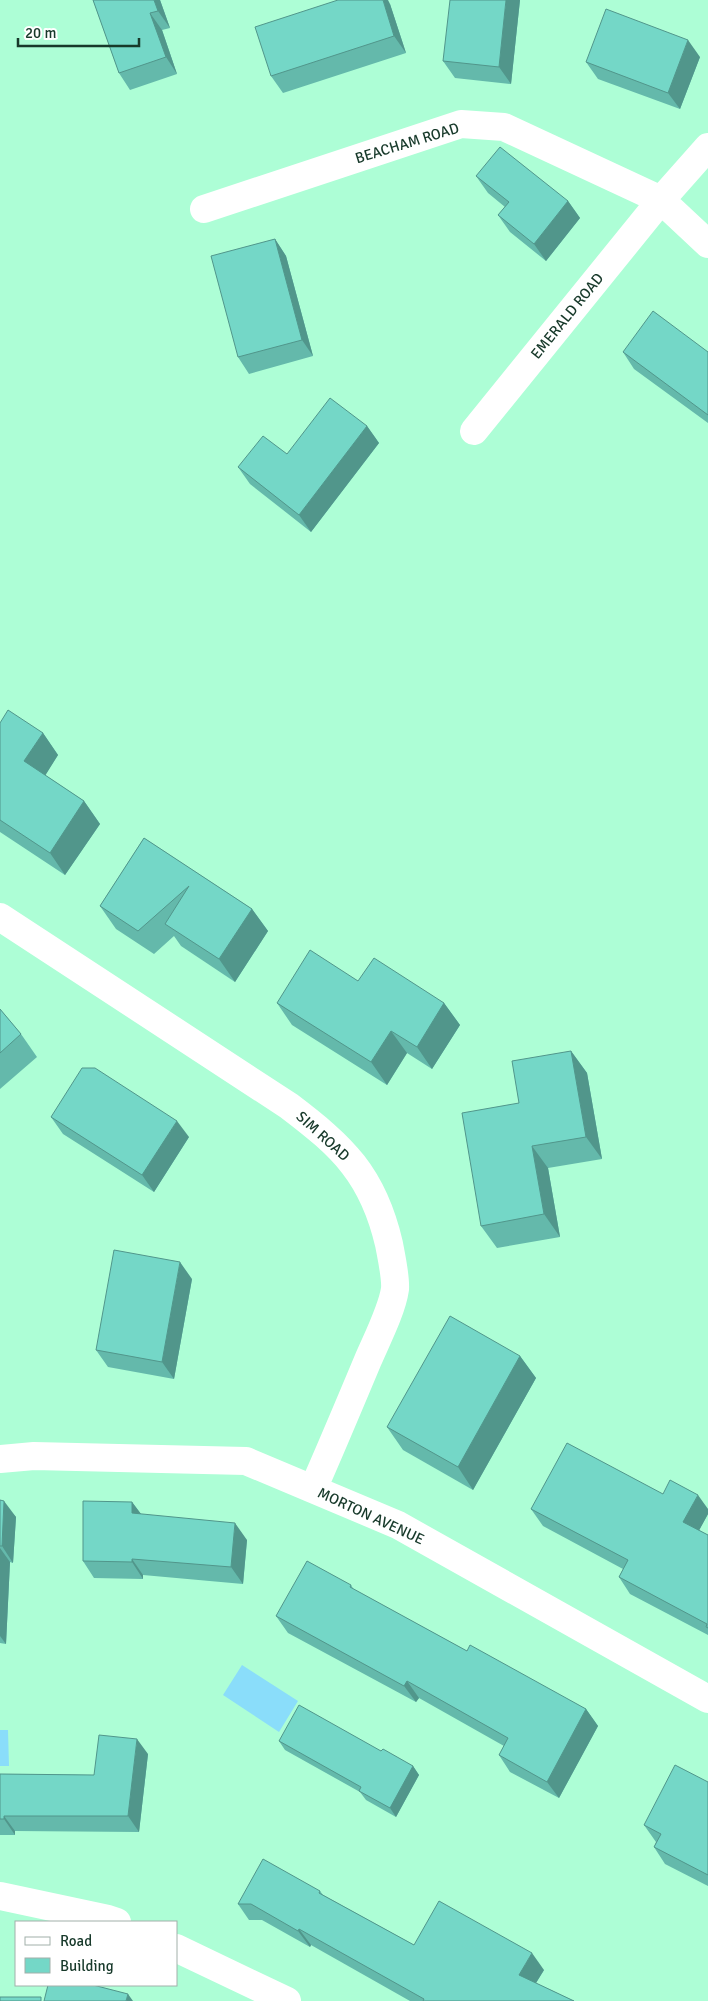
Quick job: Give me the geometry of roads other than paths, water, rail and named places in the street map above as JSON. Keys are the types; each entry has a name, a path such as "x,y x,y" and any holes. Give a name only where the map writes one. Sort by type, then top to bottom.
{"street":[{"name":"BEACHAM ROAD","path":"204,209 461,124 504,127 661,200 708,244"},
{"name":"EMERALD ROAD","path":"474,431 661,200 708,147"},
{"name":"SIM ROAD","path":"0,917 289,1106 324,1132 350,1158 369,1189 383,1217 395,1288 383,1324 313,1489"},
{"name":"MORTON AVENUE","path":"0,1459 34,1456 246,1461 398,1525 708,1699"},
{"path":"0,1896 114,1921"},
{"path":"178,1949 283,2000"}],"water":[{"path":"242,1665 298,1701 279,1732 223,1695"},
{"path":"0,1730 8,1730 9,1766 0,1766"}]}
